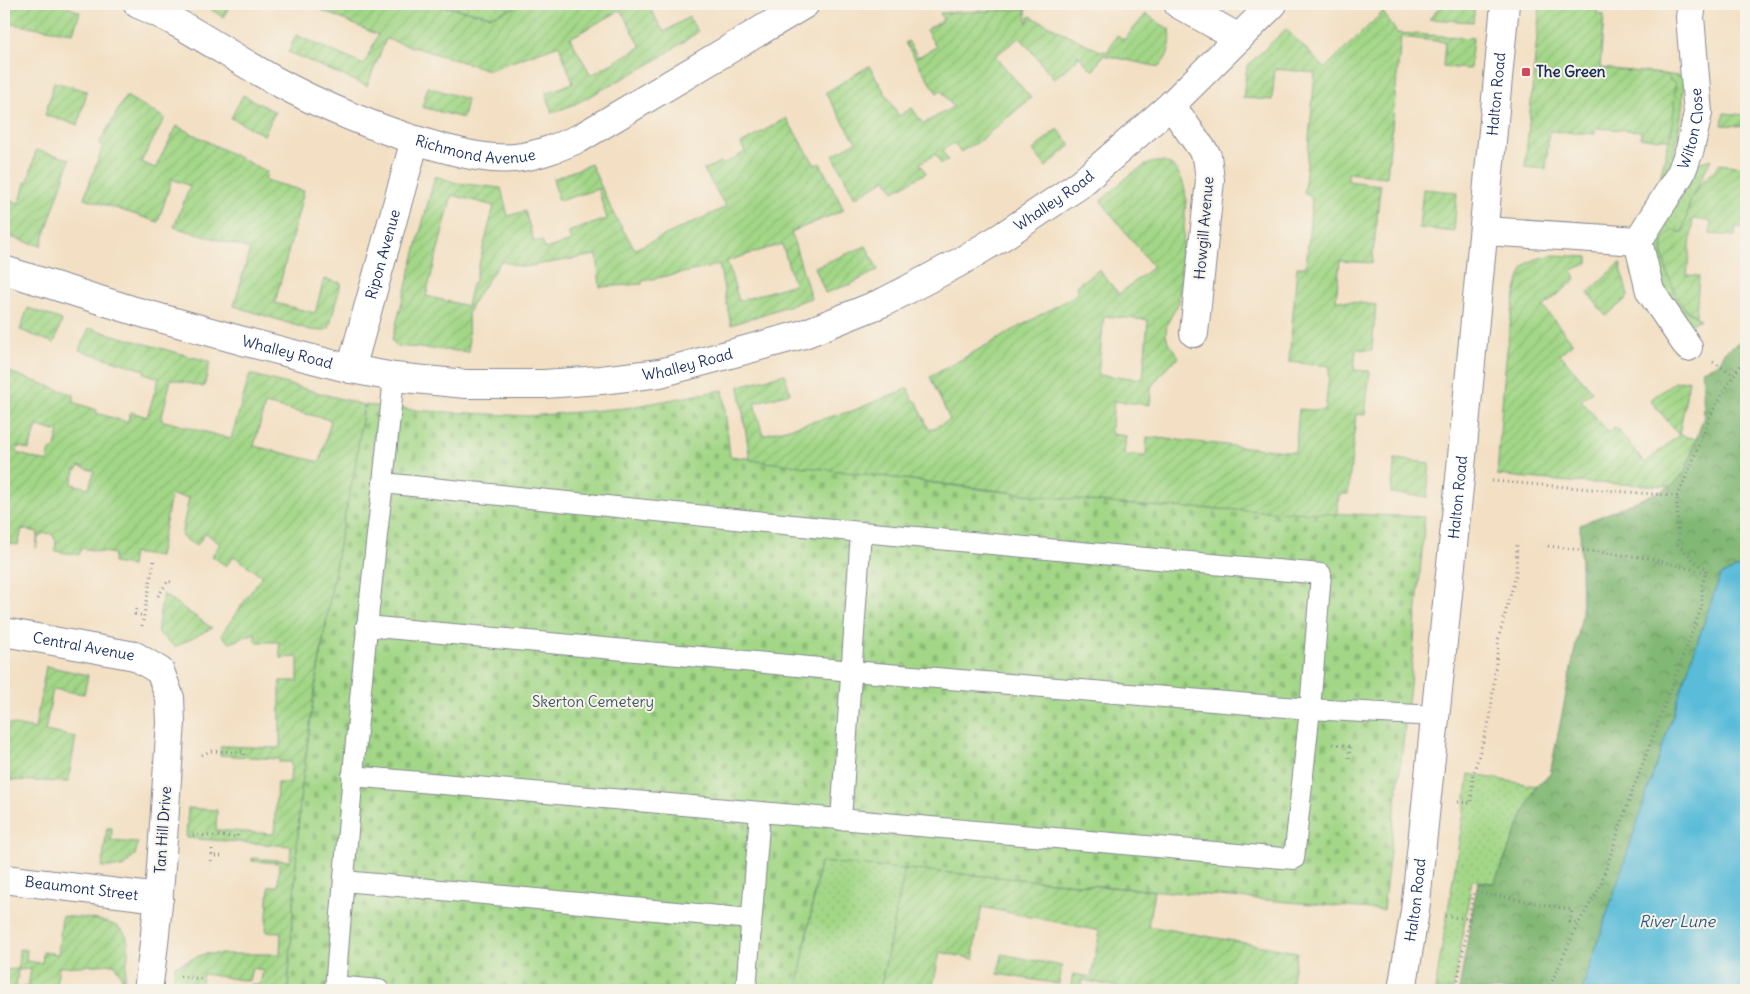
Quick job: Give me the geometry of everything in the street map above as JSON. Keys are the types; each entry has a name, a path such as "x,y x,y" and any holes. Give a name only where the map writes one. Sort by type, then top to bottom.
{"street":[{"name":"Richmond Avenue","path":"138,4 161,14 274,80 343,112 415,140 458,152 495,158 520,158 544,152 580,138 805,4"},
{"path":"1178,4 1239,38"},
{"name":"Whalley Road","path":"4,270 135,311 351,369 394,377 466,384 544,384 602,380 660,372 804,334 888,300 958,263 1003,236 1080,185 1171,105 1273,4"},
{"name":"Halton Road","path":"1402,990 1415,911 1485,231 1505,4"},
{"name":"Wilton Close","path":"1638,241 1681,173 1690,148 1698,112 1690,17 1692,4"},
{"name":"Howgill Avenue","path":"1171,105 1207,156 1210,180 1194,333"},
{"name":"Ripon Avenue","path":"351,369 415,140"},
{"path":"1485,231 1638,241 1650,292 1688,347"},
{"name":"Central Avenue","path":"4,632 135,656 160,671"},
{"name":"Tan Hill Drive","path":"148,990 159,898 170,723 170,698 160,671"},
{"name":"Beaumont Street","path":"4,879 159,898"}],"lane":[{"path":"379,990 335,988 366,626 394,377"},
{"path":"352,776 1294,859 1310,709 1321,574 861,532 383,483"},
{"path":"841,820 861,532"},
{"path":"366,626 852,671 1310,709 1435,716"},
{"path":"746,990 760,813"},
{"path":"344,881 751,920"}],"path":[{"path":"1548,990 1578,924 1599,889 1632,792 1702,606 1702,585 1707,570 1696,563 1678,544 1677,496 1687,477 1710,417 1746,357"},
{"path":"1460,478 1677,496"},
{"path":"1458,802 1471,803 1473,775 1490,718 1498,636 1516,574 1517,544"},
{"path":"1548,546 1648,558 1706,573"},
{"path":"141,634 154,560"},
{"path":"158,596 168,581 170,582"},
{"path":"136,609 135,614 144,616"},
{"path":"1349,758 1350,746"},
{"path":"202,755 210,751 244,752 244,756"},
{"path":"191,834 237,837 237,832"},
{"path":"211,861 212,849"},
{"path":"212,856 223,856"},
{"path":"1456,990 1474,891 1572,910 1570,922 1578,924"},
{"path":"1437,914 1469,919"},
{"path":"190,977 202,979"}],"green space":[{"path":"9,4 60,4 80,12 73,33 5,23"},
{"path":"202,4 231,4 223,17"},
{"path":"308,4 432,4 491,16 514,8 517,4 647,4 664,32 689,17 698,32 650,64 575,104 552,113 546,93 573,83 559,45 489,70 386,39 367,86 288,52 296,35 364,65 378,35","holes":["621,10 641,47 591,75 570,38"]},
{"path":"432,4 517,4 514,8 491,16"},
{"path":"1443,4 1475,4 1473,22 1429,19"},
{"path":"1540,4 1598,4 1597,14 1604,15 1600,68 1664,74 1675,84 1670,139 1641,138 1641,131 1595,128 1595,134 1549,131 1546,169 1525,167"},
{"path":"1026,9 1027,23 1030,16 1100,51 1107,52 1117,35 1124,40 1146,14 1170,30 1171,41 1169,50 1159,67 1103,55 1093,71 1077,55 1077,59 1054,79 1020,37 995,56 1031,98 978,142 960,152 954,143 942,150 948,160 941,164 936,154 920,163 926,173 894,191 886,179 855,198 833,155 856,142 825,93 869,66 899,116 912,108 923,124 953,107 941,90 937,93 905,43 908,41 918,57 936,47 926,30 943,20 940,13"},
{"path":"1383,12 1397,33 1473,38 1470,69 1443,67 1445,42 1401,37 1387,177 1348,173 1348,181 1380,185 1380,189 1372,263 1340,261 1336,300 1376,305 1372,350 1356,349 1354,370 1370,371 1365,415 1356,414 1348,494 1339,494 1337,514 1143,506 1058,498 750,460 739,386 785,374 790,393 754,403 763,435 852,411 908,388 912,399 917,402 929,430 950,420 930,377 1072,297 1077,293 1078,284 1099,270 1119,294 1153,267 1101,201 1134,172 1149,164 1158,162 1173,166 1178,172 1185,189 1186,199 1179,302 1167,324 1166,334 1168,342 1179,357 1167,367 1151,387 1150,405 1114,401 1111,434 1126,436 1124,454 1143,456 1146,456 1147,437 1295,452 1299,409 1325,411 1330,366 1289,362 1297,267 1306,267 1312,199 1309,194 1304,194 1315,73 1275,69 1272,100 1243,98 1247,66 1286,29 1325,68","holes":["1104,316 1148,320 1143,379 1098,375"]},
{"path":"1664,74 1684,77 1681,118 1676,144 1667,170 1661,182 1659,182 1674,112 1675,84"},
{"path":"54,82 87,91 78,125 45,115"},
{"path":"428,87 467,99 463,118 422,107"},
{"path":"243,95 275,112 264,135 231,118"},
{"path":"126,96 165,118 141,162 155,168 177,126 267,172 265,180 304,191 275,303 315,313 324,279 341,283 329,328 322,331 310,330 234,306 250,249 174,227 190,186 172,179 158,222 84,198 103,146 99,144"},
{"path":"1724,113 1746,115 1746,121 1742,121 1742,126 1722,125"},
{"path":"786,118 815,165 820,163 844,210 791,232 811,298 731,325 719,264 642,281 642,284 600,287 597,255 523,267 501,261 474,300 468,313 469,352 396,346 392,340 435,176 457,183 501,188 508,216 525,211 534,242 542,240 545,249 571,241 568,232 607,219 598,189 559,201 553,179 591,164 614,215 635,249 726,207 704,170 720,162 722,165 745,152 741,144","holes":["452,195 494,206 467,306 426,296","782,244 794,284 739,301 727,261"]},
{"path":"1057,129 1071,145 1046,167 1033,150"},
{"path":"36,150 70,159 41,246 4,235 4,199 20,203 25,182 28,182"},
{"path":"1711,159 1691,199 1672,285 1682,305 1688,312 1700,319 1691,324 1685,322 1663,290 1652,244 1675,208 1698,163"},
{"path":"1720,164 1746,167 1746,228 1736,227 1735,236 1710,234 1711,221 1693,219 1687,275 1699,276 1696,316 1683,307 1676,294 1668,276 1662,249 1665,238 1672,230 1683,232 1691,199 1698,186"},
{"path":"1423,189 1457,192 1454,232 1419,228"},
{"path":"866,246 878,270 851,284 825,293 815,267"},
{"path":"1554,255 1588,257 1588,263 1572,270 1576,279 1543,307 1573,343 1560,354 1592,391 1581,400 1609,433 1615,428 1619,431 1645,463 1679,435 1696,439 1686,470 1672,486 1570,482 1497,475 1505,365 1519,278 1526,265 1532,261"},
{"path":"1620,263 1628,297 1606,316 1588,293"},
{"path":"28,308 62,320 54,343 20,330"},
{"path":"89,328 210,362 204,387 171,379 161,420 231,439 250,374 364,405 354,474 342,527 314,694 300,799 288,990 250,990 251,984 260,985 263,970 252,968 249,981 203,974 200,990 171,990 175,966 204,954 280,954 281,933 266,932 269,886 278,886 279,863 252,861 252,858 290,861 291,846 186,838 188,808 217,810 216,830 274,834 277,783 290,783 291,762 279,762 279,759 220,755 221,746 280,748 280,681 298,681 298,657 280,658 279,642 255,642 255,633 230,643 221,635 262,576 234,556 226,566 212,556 220,544 206,533 196,546 181,536 189,498 171,495 159,557 133,553 131,566 113,563 114,554 81,548 79,555 55,551 56,541 52,534 44,533 38,538 36,548 38,532 22,529 18,545 4,542 4,370 74,395 74,402 97,410 96,413 127,422 131,412 147,417 159,378 144,373 145,370 79,350","holes":["265,404 331,420 320,462 254,446","37,426 59,432 54,450 50,450 47,462 17,453 18,446 29,450","79,466 94,471 89,488 72,484 75,470"]},
{"path":"1746,337 1746,562 1743,566 1720,576 1582,990 1459,990 1479,882 1494,883 1536,786 1550,774 1582,614 1580,525 1672,486 1686,470 1704,416 1702,370 1716,364 1724,352"},
{"path":"1689,380 1679,435 1650,400 1675,382"},
{"name":"Skerton Cemetery","path":"723,390 730,456 987,490 1143,506 1425,517 1410,685 1383,910 820,862 797,990 288,990 300,799 314,694 342,527 354,474 364,405 426,411 529,416 626,408"},
{"path":"1395,459 1430,463 1427,497 1391,493"},
{"path":"163,594 212,628 175,647 157,632"},
{"path":"46,666 88,675 84,694 53,689 45,731 76,737 68,782 4,780 4,723 35,729"},
{"path":"1469,774 1536,786 1494,883 1472,880 1453,990 1435,990 1466,799"},
{"path":"107,828 112,828 111,841 138,843 135,855 123,867 102,867"},
{"path":"820,862 905,869 880,990 797,990"},
{"path":"905,869 1154,891 1148,926 1297,952 1290,990 1123,990 1123,988 1083,980 1081,990 1070,990 1073,974 1091,977 1100,931 982,907 974,948 974,959 940,952 932,990 880,990"},
{"path":"62,916 99,920 117,926 123,931 128,943 124,982 115,964 59,967 55,990 4,990 4,970 18,969 19,949 27,950 26,961 42,963 43,952 58,954","holes":["31,969 28,987 16,986 18,970"]},
{"path":"1002,954 1062,966 1059,984 998,974"}],"water":[{"name":"River Lune","path":"1746,562 1746,990 1582,990 1720,576 1743,566"}],"place":[{"name":"The Green","path":"1526,72"}]}
